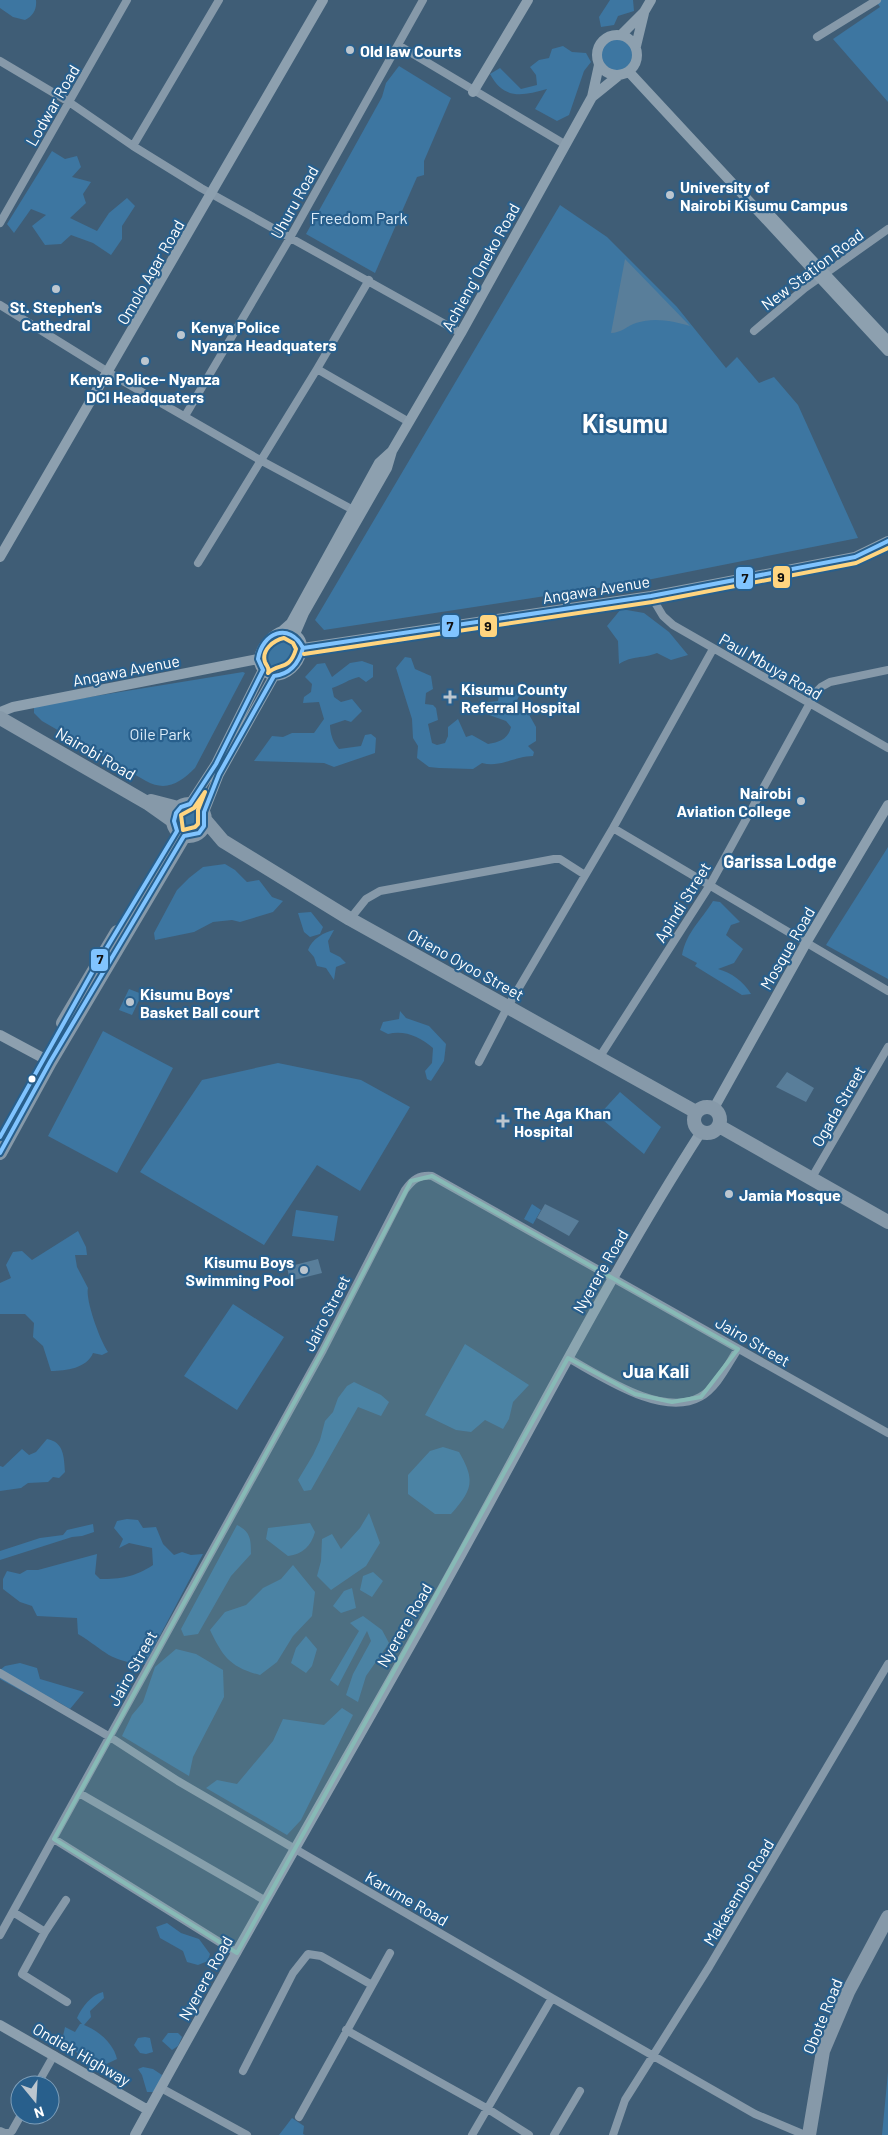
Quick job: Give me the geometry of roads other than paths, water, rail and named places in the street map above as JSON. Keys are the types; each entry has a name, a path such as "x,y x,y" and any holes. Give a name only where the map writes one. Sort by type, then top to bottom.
{"highway":[{"name":"Nairobi Road","path":"0,717 33,737 152,801 184,806 197,805 203,822"},
{"name":"Nairobi Road","path":"0,717 149,804 178,829"},
{"path":"0,1137 98,972 178,829 184,806"},
{"path":"178,829 203,822"},
{"name":"Otieno Oyoo Street","path":"203,822 223,841 350,919 696,1112"},
{"path":"0,1153 46,1060"},
{"path":"704,1106 714,1108 720,1116 719,1126 711,1132 701,1132 694,1121 696,1112 704,1106"},
{"path":"719,1126 888,1222"},
{"name":"Obote Road","path":"810,2135 823,2051 848,1992 888,1917"}],"main road":[{"name":"Omolo Agar Road","path":"0,557 323,0"},
{"path":"473,92 528,0"},
{"path":"621,35 644,12 651,0"},
{"path":"636,46 627,37 621,35 608,37 599,46 597,59 599,65 607,73 618,76 632,70 638,59 636,46 644,12"},
{"name":"Achieng' Oneko Road","path":"282,631 291,622 357,512 387,468 392,451 461,333 592,97 599,65"},
{"path":"632,70 823,277 888,352"},
{"name":"Achieng' Oneko Road","path":"592,97 618,76"},
{"path":"823,277 888,341"},
{"name":"Achieng' Oneko Road","path":"295,634 357,512"},
{"name":"Angawa Avenue","path":"303,648 651,596 855,557 888,541"},
{"path":"282,631 295,634 303,648 300,660 291,670 286,674 274,676 263,670 258,659 268,640 282,631"},
{"name":"Angawa Avenue","path":"0,712 13,707 258,659"},
{"path":"184,806 216,764 263,670"},
{"path":"203,822 219,774 274,676"},
{"name":"Mosque Road","path":"714,1108 806,943 888,805"},
{"path":"0,1035 46,1060"},
{"name":"Nyerere Road","path":"135,2135 358,1734 421,1626 613,1276 701,1132"},
{"name":"Ondiek Highway","path":"0,2025 148,2110"}],"street":[{"name":"Lodwar Road","path":"0,223 127,0"},
{"path":"133,146 219,0"},
{"name":"Uhuru Road","path":"185,416 290,237 423,0"},
{"path":"817,36 877,0"},
{"path":"398,45 473,92 566,145"},
{"path":"0,62 69,102 133,146 212,194 461,333"},
{"name":"New Station Road","path":"754,331 798,294 888,229"},
{"path":"198,563 318,369 369,280"},
{"path":"0,305 109,372 260,460 357,512"},
{"path":"318,369 409,422"},
{"name":"Paul Mbuya Road","path":"651,596 663,616 673,625 888,748"},
{"path":"480,1062 507,1008 613,828 713,649"},
{"name":"Apindi Street","path":"599,1058 710,885 821,687 830,682 888,670"},
{"path":"613,828 888,991"},
{"path":"350,919 366,899 380,890 554,859 560,859 585,875"},
{"name":"Ogada Street","path":"811,1179 888,1047"},
{"name":"Jairo Street","path":"0,1935 323,1350 411,1181 419,1176 432,1176 613,1276 888,1433"},
{"path":"568,1358 635,1394 672,1402 688,1402 701,1397 711,1389 738,1349"},
{"name":"Makasembo Road","path":"613,2135 625,2100 656,2055 888,1664"},
{"name":"Karume Road","path":"0,1673 110,1737 178,1781 552,1998 656,2055 755,2114 805,2135"},
{"path":"79,1793 266,1901"},
{"path":"54,1839 237,1953"},
{"path":"66,1900 45,1932 22,1974 67,2002"},
{"path":"13,1912 45,1932"},
{"path":"299,2116 390,1953"},
{"path":"244,2071 293,1973 308,1954 321,1956 372,1985"},
{"path":"472,2135 552,1998"},
{"path":"346,2030 488,2109 529,2135"},
{"path":"43,2075 54,2055"},
{"path":"161,2088 247,2135"},
{"path":"554,2135 580,2091"},
{"path":"0,2131 7,2134 12,2131 15,2125"}],"place":[{"name":"Old law Courts","path":"350,50"},
{"name":"University of Nairobi Kisumu Campus","path":"670,195"},
{"name":"St. Stephen's Cathedral","path":"56,289"},
{"name":"Kenya Police Nyanza Headquaters","path":"181,335"},
{"name":"Kenya Police- Nyanza DCI Headquaters","path":"145,361"},
{"name":"Kisumu County Referral Hospital","path":"450,697"},
{"name":"Nairobi Aviation College","path":"801,801"},
{"name":"Kisumu Boys' Basket Ball court","path":"130,1002"},
{"name":"The Aga Khan Hospital","path":"503,1121"},
{"name":"Jamia Mosque","path":"729,1194"},
{"name":"Kisumu Boys Swimming Pool","path":"304,1270"}],"district":[{"name":"Kisumu","path":"625,422"},
{"name":"Garissa Lodge","path":"780,861"},
{"name":"Jua Kali","path":"656,1370"}],"park label":[{"name":"Freedom Park","path":"359,217"},
{"name":"Oile Park","path":"160,733"}]}
